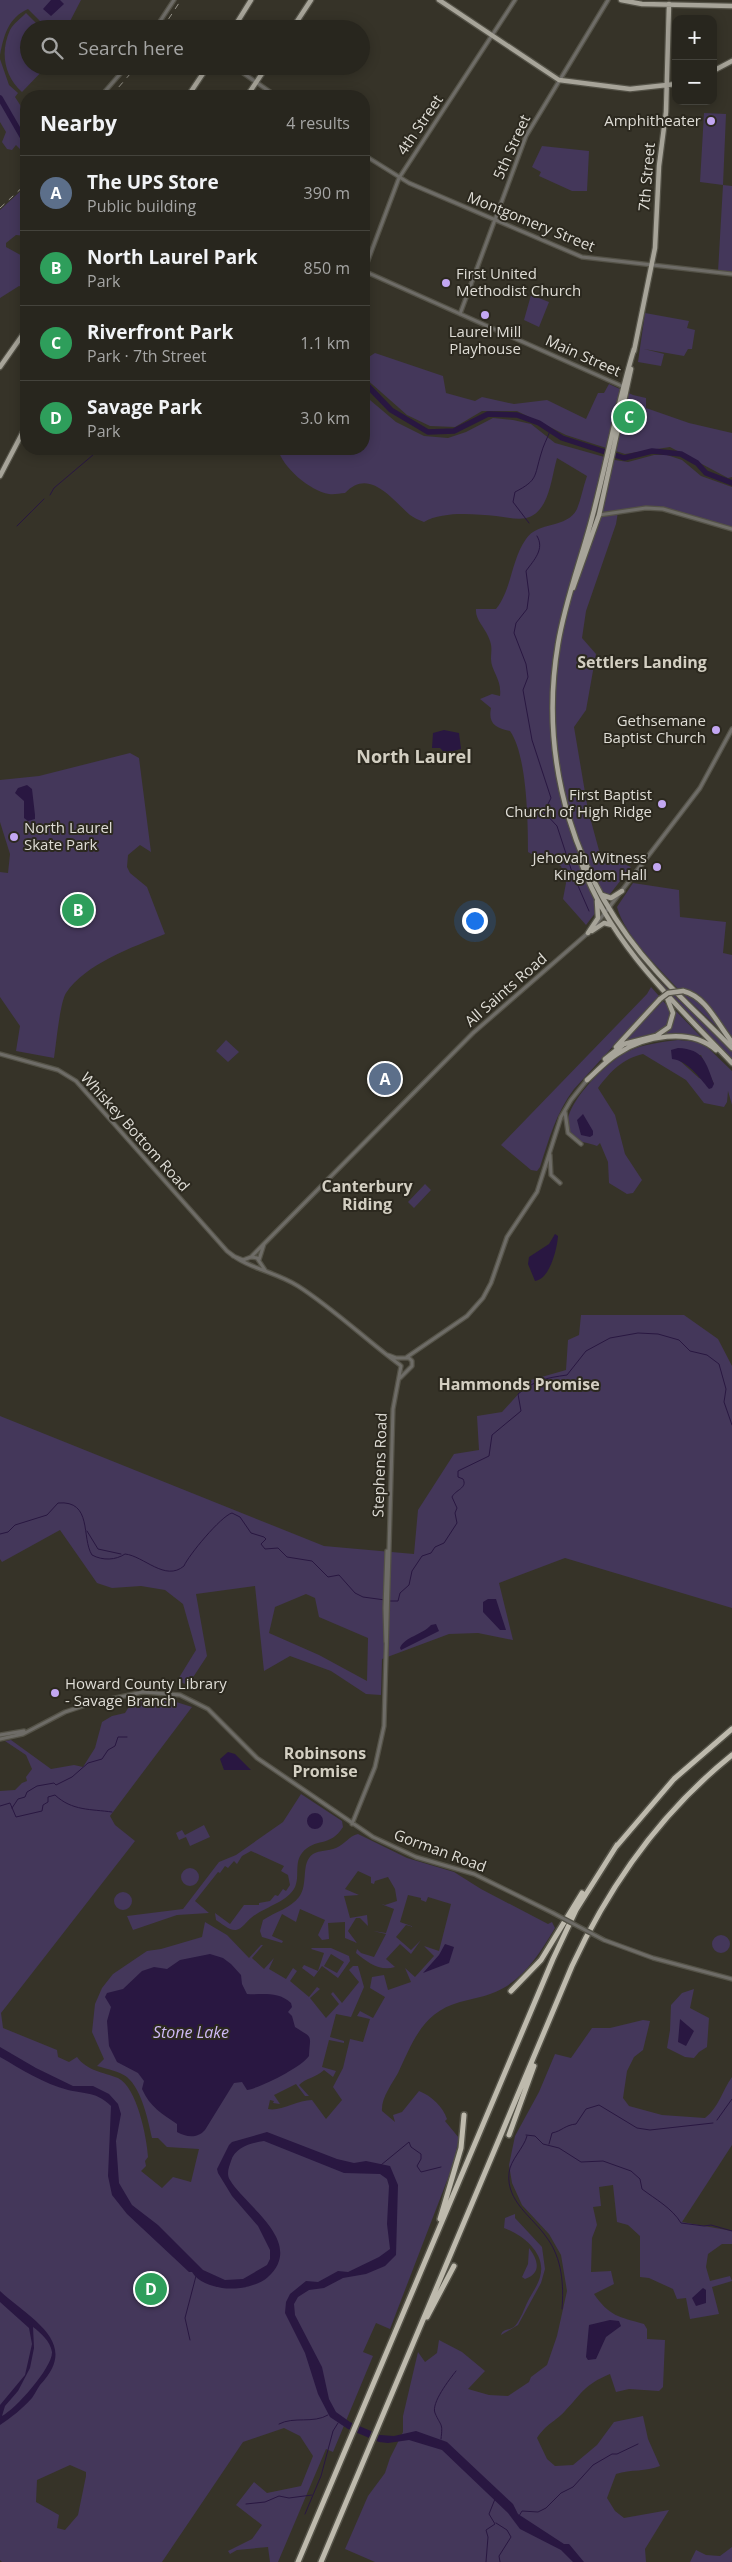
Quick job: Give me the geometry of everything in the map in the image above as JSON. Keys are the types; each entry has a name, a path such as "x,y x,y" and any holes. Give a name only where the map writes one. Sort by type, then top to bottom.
{"highway":[{"path":"511,1991 541,1960 589,1883 617,1845 674,1778 732,1729"},
{"path":"321,2562 583,1943 620,1878 645,1843 673,1811 732,1755"},
{"path":"298,2562 565,1933 591,1885 617,1845"},
{"path":"509,2135 544,2034"},
{"path":"428,2255 459,2158 464,2115"},
{"path":"423,2321 431,2313 454,2266"}],"main road":[{"path":"239,20 251,0"},
{"path":"298,20 311,0"},
{"path":"439,0 559,80 622,89 672,85"},
{"path":"621,0 636,3 732,6"},
{"name":"7th Street","path":"568,601 580,574 599,515 653,265 666,86 669,4"},
{"path":"717,69 732,61"},
{"path":"192,90 202,75"},
{"path":"251,90 261,75"},
{"path":"0,367 20,339"},
{"name":"7th Street","path":"568,601 612,432 626,388"},
{"path":"0,476 20,438"},
{"path":"568,601 555,668 554,733 560,784 578,849 597,899 599,913 596,922 588,933"},
{"path":"578,849 613,926 633,957 662,991 732,1064"},
{"path":"589,881 608,912 656,971 732,1048"},
{"path":"600,894 611,898 622,891"},
{"path":"588,933 604,923 613,926"},
{"path":"605,1059 624,1044 656,1036 670,1027 673,1012 662,991"},
{"path":"587,1080 660,998 668,993 683,991 695,995 703,1002 732,1042"},
{"path":"587,1080 610,1059 626,1049 672,1036 687,1035 701,1040 732,1064"}],"street":[{"path":"161,20 174,0"},
{"name":"4th Street","path":"370,255 399,178 515,0"},
{"name":"5th Street","path":"460,314 526,136 608,0"},
{"path":"107,90 120,75"},
{"path":"245,75 267,90"},
{"name":"Montgomery Street","path":"370,159 399,178 582,257 732,274"},
{"name":"Main Street","path":"370,274 626,388"},
{"path":"599,515 646,508 664,509 732,528"},
{"name":"All Saints Road","path":"251,1258 472,1033 588,933 608,912 700,788 732,729"},
{"name":"Whiskey Bottom Road","path":"0,1054 52,1068 76,1080 233,1256 254,1268"},
{"path":"405,1358 467,1316 483,1298 491,1283 507,1237 537,1192 565,1109 587,1080"},
{"path":"565,1109 568,1133 581,1144"},
{"path":"550,1152 551,1175 560,1183"},
{"name":"All Saints Road","path":"259,1261 264,1244"},
{"path":"233,1256 244,1260 251,1258 259,1261 267,1272"},
{"path":"249,1266 251,1258"},
{"path":"259,1261 254,1268 267,1272 303,1290 406,1370 410,1369"},
{"path":"398,1380 410,1369 418,1350"},
{"path":"385,1353 412,1361"},
{"name":"Stephens Road","path":"352,1824 375,1767 382,1740 386,1701 387,1583 394,1399 401,1366 405,1358"},
{"name":"Gorman Road","path":"0,1737 28,1731 73,1709 109,1699 152,1692 180,1695 208,1709 248,1751 352,1824 394,1848 416,1857 474,1874 604,1940 653,1958 732,1979"}],"shaded area":[{"path":"0,0 81,0 71,20 39,20 28,9 21,13 11,22 8,28 0,55"},
{"path":"26,13 33,20 20,20 20,75 38,75 24,90 20,90 11,79 6,63 5,47 7,38 15,23"},
{"path":"0,59 9,85 18,93 15,97 20,105 20,149 16,145 12,150 7,149 2,142 6,132 0,122"},
{"path":"704,113 726,114 723,185 700,182"},
{"path":"542,146 589,151 587,191 572,191 539,176 541,172 532,167"},
{"path":"723,185 732,186 732,275 718,272"},
{"path":"20,192 20,235 16,235 6,243 6,247 20,255 20,286 0,298 0,210"},
{"path":"531,295 549,302 539,327 524,320"},
{"path":"645,313 689,321 687,328 695,330 692,349 688,349 684,356 644,349 664,354 661,366 638,362"},
{"path":"375,353 443,376 446,393 475,401 482,397 514,404 547,400 586,419 598,393 604,393 609,384 633,395 646,398 646,408 689,423 732,433 732,477 728,478 670,447 625,454 566,435 517,411 482,411 455,427 430,426 407,415 370,382 370,356"},
{"path":"370,400 396,422 424,436 448,438 466,432 493,418 513,420 531,424 555,443 615,460 628,462 654,455 667,455 682,460 701,476 732,487 732,529 655,508 618,512 616,524 586,611 582,638 596,654 586,710 574,727 588,810 600,854 631,867 586,925 563,899 566,883 561,866 528,852 525,789 516,742 510,731 494,724 490,713 491,708 480,699 492,694 500,696 500,690 491,663 491,643 478,620 476,609 496,609 505,593 517,556 526,539 531,533 560,523 572,515 577,509 587,476 557,458 544,503 534,515 516,519 459,514 440,516 424,522 410,515 388,494 371,484 363,483 354,486 345,493 329,494 322,492 298,477 281,456 370,455"},
{"path":"130,753 139,758 151,852 140,845 128,855 127,867 130,873 147,887 165,934 97,965 74,983 64,998 54,1058 16,1051 20,1026 0,997 0,872 8,873 10,854 0,822 0,780 39,776"},
{"path":"633,883 679,890 680,917 726,922 723,953 732,955 732,1038 703,998 696,993 678,989 643,951 627,929 617,907"},
{"path":"613,921 652,974 732,1050 732,1060 656,981 624,939"},
{"path":"651,987 659,996 574,1089 558,1117 540,1167 537,1171 531,1170 501,1145 647,994"},
{"path":"681,993 687,994 699,1001 712,1016 718,1028"},
{"path":"663,1001 668,1008 670,1016 662,1031 624,1041"},
{"path":"674,1009 703,1039 681,1035 658,1038 615,1054 627,1044 666,1033 671,1028 674,1020"},
{"path":"226,1040 239,1052 228,1062 216,1051"},
{"path":"678,1040 699,1042 705,1045 732,1071 732,1105 728,1091 727,1102 724,1107 704,1103 686,1080 643,1054 629,1059 618,1066 598,1088 615,1115 625,1154 642,1180 633,1193 627,1194 609,1183 608,1162 600,1143 597,1146 582,1142 570,1134 567,1124 570,1112 586,1087 620,1056 641,1047","holes":["701,1055 714,1084 699,1078 679,1060"]},
{"path":"425,1184 431,1190 414,1208 408,1202"},
{"path":"581,1315 684,1315 718,1339 732,1366 732,1608 565,1558 499,1583 513,1640 478,1633 449,1634 382,1659 381,1695 366,1694 331,1671 290,1656 264,1671 255,1586 196,1594 207,1656 188,1685 177,1681 196,1650 183,1604 165,1590 141,1586 112,1588 97,1583 60,1530 2,1562 0,1559 0,1416 324,1546 414,1554 418,1510 454,1454 479,1450 477,1416 502,1412 531,1380 566,1370 568,1340 579,1335","holes":["306,1594 315,1598 319,1617 368,1638 367,1681 319,1655 269,1633 275,1607"]},
{"path":"134,1699 170,1700 192,1707 110,1816 115,1825 135,1841 1,2013 3,2028 57,2050 58,2057 69,2062 77,2057 90,2068 118,2078 125,2083 136,2102 146,2138 148,2157 145,2161 146,2166 141,2171 162,2188 173,2177 191,2182 199,2149 167,2147 158,2138 152,2138 144,2106 137,2089 127,2077 113,2070 97,2066 104,2059 92,2032 95,2004 102,1988 113,1974 147,1951 161,1949 202,1937 205,1922 227,1935 249,1958 263,1945 252,1958 264,1969 274,1958 269,1969 286,1979 293,1968 297,1971 290,1981 309,1997 317,1987 320,1989 310,1998 326,2018 339,2004 331,1994 333,1992 342,2003 359,1982 349,1970 353,1966 358,1966 364,1987 351,2017 336,2014 330,2037 344,2041 344,2043 329,2040 322,2067 336,2071 333,2077 324,2070 299,2085 309,2096 305,2096 296,2084 274,2095 280,2104 273,2103 274,2101 270,2100 268,2109 278,2109 312,2100 326,2119 342,2100 333,2087 343,2068 350,2039 363,2042 370,2019 357,2016 360,2011 373,2018 385,1997 370,1988 372,1977 384,1975 388,1990 411,1982 405,1968 415,1977 434,1956 424,1946 439,1951 451,1904 428,1897 426,1902 421,1900 421,1898 408,1895 400,1922 414,1927 406,1925 396,1937 411,1950 421,1940 411,1954 400,1944 386,1959 395,1967 379,1967 356,1953 357,1949 361,1953 374,1957 386,1934 373,1931 386,1933 394,1909 381,1904 385,1905 397,1901 395,1889 388,1877 375,1881 374,1884 371,1883 371,1877 358,1871 345,1889 359,1895 344,1896 350,1918 367,1915 368,1926 360,1918 356,1918 348,1931 357,1943 345,1938 345,1922 328,1923 329,1939 322,1940 318,1935 325,1920 300,1909 296,1922 282,1914 272,1936 283,1941 282,1943 262,1937 260,1931 263,1920 287,1907 299,1897 304,1886 305,1868 313,1854 336,1848 358,1834 407,1858 454,1872 481,1889 548,1924 552,1922 555,1928 528,1967 507,1986 490,1994 447,2007 428,2020 414,2039 385,2096 382,2111 395,2122 393,2115 402,2112 419,2091 436,2102 443,2110 447,2119 445,2121 459,2138 453,2165 390,2329 376,2323 363,2352 373,2356 333,2452 326,2449 278,2562 270,2562 268,2547 237,2550 230,2554 228,2551 252,2539 262,2525 236,2505 254,2482 267,2493 301,2486 313,2456 300,2436 284,2428 243,2442 162,2562 2,2562 0,2560 0,1791 15,1790 27,1781 26,1777 32,1769 26,1755 5,1741 11,1740 51,1769 74,1765 83,1767 95,1748 102,1722 112,1716 125,1713","holes":["70,2465 86,2472 78,2515 65,2530 57,2528 59,2515 36,2502 37,2480"]},
{"path":"301,1794 342,1821 343,1827 333,1838 312,1845 302,1853 298,1861 295,1887 287,1897 256,1914 236,1930 216,1920 215,1913 230,1924 244,1905 259,1905 259,1903 270,1901 275,1895 278,1896 283,1889 286,1891 290,1885 288,1875 281,1871 284,1866 251,1851 242,1856 237,1864 234,1861 228,1868 225,1866 220,1873 218,1872 195,1901 209,1913 177,1915 133,1930 127,1916 183,1909 219,1862 236,1855 283,1822"},
{"path":"204,1825 210,1837 190,1846 186,1837 179,1840 176,1833 182,1830 185,1835"},
{"path":"190,1868 196,1871 199,1877 196,1883 190,1886 184,1883 181,1877 184,1871"},
{"path":"123,1892 129,1895 132,1901 129,1907 123,1910 117,1907 114,1901 117,1895"},
{"path":"721,1935 727,1938 730,1944 727,1950 721,1953 715,1950 712,1944 715,1938"},
{"path":"331,1948 349,1956 350,1961 338,1978 322,1966 314,1977 302,1968 304,1965 318,1971 324,1953 311,1949","holes":["331,1954 344,1962 337,1973 324,1966"]},
{"path":"694,1989 690,2008 709,2018 707,2047 694,2058 685,2057 667,2048 671,2005 682,1993"},
{"path":"643,2020 650,2021 643,2050 634,2057 627,2071 623,2098 629,2106 662,2115 705,2118 717,2104 732,2077 732,2145 682,2222 732,2231 732,2244 722,2244 708,2254 706,2267 710,2281 730,2276 732,2281 712,2287 719,2314 690,2319 686,2298 677,2299 673,2289 649,2278 640,2277 640,2236 628,2225 617,2222 613,2185 599,2187 601,2206 593,2207 597,2225 592,2238 591,2272 611,2271 614,2284 594,2294 615,2315 644,2324 647,2329 647,2339 665,2340 663,2387 659,2391 629,2389 616,2392 610,2374 584,2390 537,2438 547,2459 555,2466 573,2465 597,2445 614,2422 643,2416 648,2439 660,2466 616,2474 607,2498 615,2511 624,2518 669,2510 645,2549 646,2562 375,2562 345,2549 368,2496 385,2473 403,2432 403,2416 418,2352 425,2362 437,2353 439,2340 462,2352 485,2371 468,2389 489,2395 508,2396 529,2382 531,2377 547,2365 557,2336 567,2291 561,2255 549,2234 522,2205 512,2183 509,2165 515,2136 539,2092 555,2054 571,2058 592,2028 610,2028"},
{"path":"515,2214 515,2218 542,2247 545,2269 541,2283 518,2325 501,2335 503,2331 515,2326 519,2320 538,2283 541,2269 537,2253 532,2246 519,2235 504,2228 505,2218"},
{"path":"529,2248 535,2257 537,2266 534,2273 525,2279 522,2277 528,2264"},
{"path":"732,2547 732,2562 690,2562 696,2550 706,2555 720,2556"}],"water":[{"path":"51,0 60,0 64,4 51,16 43,9"},
{"path":"444,730 459,733 461,749 445,753 440,748 432,748 433,733"},
{"path":"27,785 32,789 35,815 35,819 28,821 24,818 24,801 15,793 18,788"},
{"path":"678,1048 693,1051 703,1058 714,1084 712,1088 709,1089 688,1066 672,1059 671,1050"},
{"path":"583,1114 593,1131 593,1135 590,1137 581,1135 577,1120"},
{"path":"555,1234 558,1236 552,1263 545,1275 535,1281 528,1264 529,1257 549,1244"},
{"path":"488,1599 496,1599 506,1630 500,1630 483,1612 483,1602"},
{"path":"436,1624 439,1631 401,1650 400,1648 405,1641 431,1625"},
{"path":"228,1752 235,1754 251,1770 224,1770 220,1759"},
{"path":"315,1813 323,1821 315,1829 307,1821"},
{"path":"445,1944 454,1947 449,1963 423,1973 439,1955"},
{"name":"Stone Lake","path":"210,1954 223,1958 231,1964 241,1975 242,1984 247,1994 276,1995 291,2003 292,2007 288,2012 292,2016 295,2027 310,2038 309,2056 290,2071 253,2088 247,2090 242,2082 234,2083 205,2130 199,2135 188,2136 177,2132 177,2124 161,2113 149,2101 142,2089 144,2081 138,2073 117,2062 109,2046 107,2021 111,2007 105,1997 107,1993 123,1989 142,1971 154,1967 167,1969 180,1960"},
{"path":"680,2019 694,2031 686,2046 678,2042"},
{"path":"0,2047 36,2068 73,2086 93,2086 109,2094 118,2104 121,2114 116,2141 119,2183 132,2205 158,2225 203,2270 225,2280 243,2279 267,2265 270,2259 270,2250 258,2226 232,2196 218,2173 217,2169 232,2142 267,2132 337,2159 354,2163 366,2161 390,2166 398,2185 396,2255 385,2266 366,2274 343,2278 324,2288 309,2290 298,2297 294,2304 295,2315 322,2367 329,2399 336,2412 350,2422 380,2435 394,2436 416,2431 447,2442 513,2504 518,2514 564,2544 569,2544 584,2562 573,2562 561,2550 520,2529 508,2513 442,2450 409,2440 388,2443 379,2442 348,2429 330,2417 318,2394 305,2353 285,2313 286,2302 290,2294 306,2281 318,2282 338,2271 348,2272 379,2257 390,2249 387,2224 389,2186 387,2179 380,2174 344,2173 264,2141 240,2149 233,2156 228,2175 237,2190 269,2225 277,2238 280,2251 278,2264 268,2277 252,2285 228,2289 209,2285 201,2281 192,2272 189,2272 127,2214 112,2195 108,2176 111,2106 96,2096 68,2090 33,2076 0,2057"},
{"path":"703,2288 706,2290 706,2303 696,2306 692,2298"},
{"path":"0,2291 37,2322 54,2344 55,2356 51,2370 32,2398 17,2413 0,2425 0,2405 25,2375 32,2344 29,2328 0,2302","holes":["33,2327 49,2344 52,2352 51,2359 32,2387 15,2406 2,2416 5,2406 18,2391 30,2368 34,2348"]},
{"path":"610,2320 619,2321 621,2326 606,2337 596,2359 588,2360 586,2357 589,2325"}],"waterway":[{"path":"0,98 20,133"},
{"path":"370,388 391,410 428,432 454,431 488,414 517,415 539,423 562,438 624,458 652,451 681,454 697,463 706,473 732,483"},
{"path":"529,523 513,502 515,492 528,484 534,477 550,431"},
{"path":"50,495 54,488 93,455"},
{"path":"17,526 44,499"},
{"path":"537,536 540,545 539,550 526,571 529,594 527,609 516,623 514,633 526,664 528,677 523,690 532,740 551,798 544,812 557,826 572,872 589,911"},
{"path":"389,1601 398,1601 400,1593 409,1585 412,1571 422,1556 431,1553 435,1547 444,1543 457,1523 455,1513 457,1508 452,1497 464,1485 463,1479 458,1477 458,1471 489,1456 492,1435 521,1411 518,1394 541,1380 567,1375 586,1351 610,1338 638,1333 658,1334 679,1340 690,1351 707,1355 719,1364 726,1389 724,1402 732,1425"},
{"path":"0,1534 8,1532 15,1525 47,1515 58,1503 69,1504 77,1507 81,1514 92,1555 109,1559 118,1558 125,1554 154,1567 169,1571 177,1570 184,1566 205,1537 220,1521 232,1513 240,1517 251,1533 266,1539 261,1544 265,1549 278,1548 287,1557 312,1561 328,1577 339,1575 355,1593 363,1597 385,1600"},
{"path":"87,1531 98,1549 121,1554"},
{"path":"12,1808 18,1799 25,1797 27,1792 37,1786 54,1783 56,1785 72,1777 88,1763 102,1759 108,1750 115,1746 118,1737 127,1737"},
{"path":"0,1806 10,1803 16,1817 42,1811 43,1805 48,1802 48,1797 55,1795 75,1807 112,1812"},
{"path":"717,2120 732,2099"},
{"path":"549,2144 552,2133 576,2124 586,2109 599,2105 637,2128 650,2130 713,2123"},
{"path":"526,2135 535,2136 543,2144 559,2148 581,2162 603,2161 631,2171 640,2179 642,2189 668,2208 681,2223 711,2225 732,2231"},
{"path":"527,2136 510,2168 509,2183 516,2201 541,2230 556,2254 562,2281 562,2309"},
{"path":"381,2165 409,2142 411,2147 421,2154 421,2159 417,2166 421,2172 441,2167"},
{"path":"190,2340 185,2318 196,2276"},
{"path":"441,2439 442,2427 434,2409 441,2392 456,2371"},
{"path":"279,2424 291,2420 322,2418 328,2415"},
{"path":"305,2514 321,2476 333,2431 338,2423"},
{"path":"519,2516 522,2511 538,2512 546,2508 561,2493 573,2487 593,2465 612,2454 617,2454 638,2444"},
{"path":"246,2504 265,2502 279,2496 289,2498 312,2495"},
{"path":"486,2562 488,2537 486,2530 495,2524 489,2514 495,2499"},
{"path":"496,2523 507,2530 511,2537 499,2556 500,2562"}],"railway":[{"path":"168,20 181,0"},
{"path":"116,90 129,75"},
{"path":"0,208 20,190"}],"place":[{"name":"Amphitheater","path":"711,121"},
{"name":"First United Methodist Church","path":"446,283"},
{"name":"Laurel Mill Playhouse","path":"485,315"},
{"name":"Riverfront Park","path":"629,417"},
{"name":"Gethsemane Baptist Church","path":"716,730"},
{"name":"First Baptist Church of High Ridge","path":"662,804"},
{"name":"North Laurel Skate Park","path":"14,837"},
{"name":"Jehovah Witness Kingdom Hall","path":"657,867"},
{"name":"North Laurel Park","path":"78,910"},
{"name":"The UPS Store","path":"385,1079"},
{"name":"Howard County Library - Savage Branch","path":"55,1693"},
{"name":"Savage Park","path":"151,2289"}],"district":[{"name":"Settlers Landing","path":"642,662"},
{"name":"North Laurel","path":"414,757"},
{"name":"Canterbury Riding","path":"367,1195"},
{"name":"Hammonds Promise","path":"519,1384"},
{"name":"Robinsons Promise","path":"325,1762"}]}
